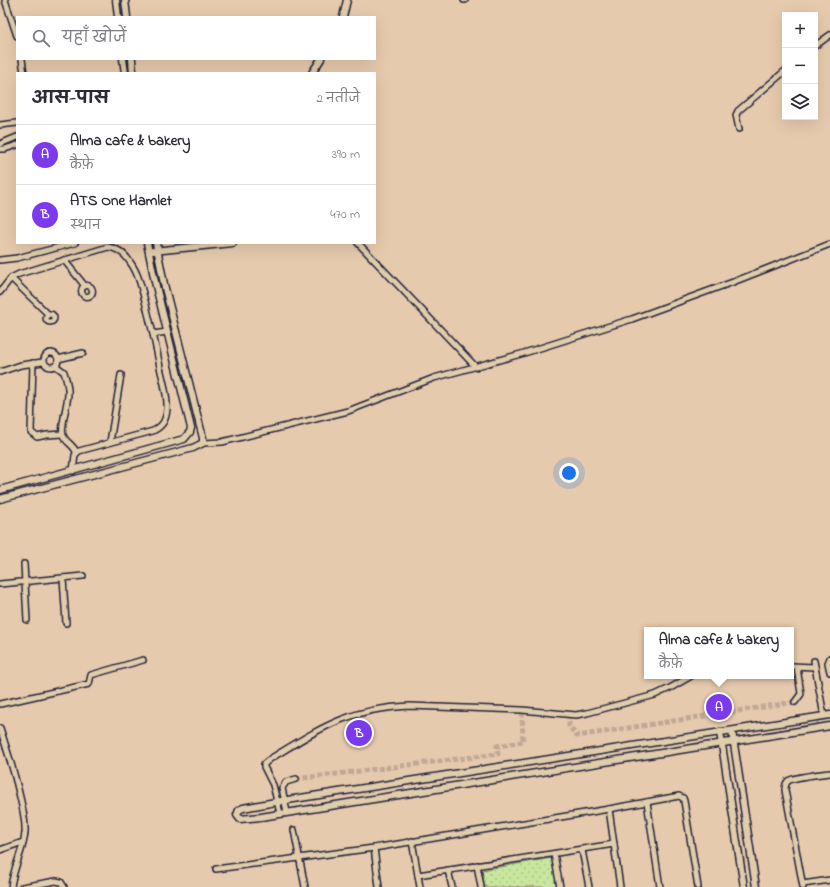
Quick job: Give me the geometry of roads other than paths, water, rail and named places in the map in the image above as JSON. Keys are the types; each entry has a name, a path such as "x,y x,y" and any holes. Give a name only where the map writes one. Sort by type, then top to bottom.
{"street":[{"path":"5,0 16,33"},
{"path":"116,0 118,16"},
{"path":"125,0 127,16"},
{"path":"343,16 347,0"},
{"path":"818,44 830,35"},
{"path":"22,60 24,72"},
{"path":"123,60 125,72"},
{"path":"132,60 133,72"},
{"path":"313,72 320,60"},
{"path":"739,129 736,115 738,111 782,74"},
{"path":"0,125 16,123"},
{"path":"0,144 16,137"},
{"path":"0,149 16,145"},
{"path":"0,490 188,436 191,428 147,244"},
{"path":"157,244 162,250 164,284 203,443"},
{"path":"148,252 223,244"},
{"path":"359,244 476,367"},
{"path":"0,499 193,448 203,443 222,442 348,411 414,384 632,320 830,244"},
{"path":"0,260 17,258 63,245"},
{"path":"0,292 11,278 19,274 108,247 115,248 121,252 130,261 136,272 140,281 153,334 167,400 167,409 164,422 153,431 76,452"},
{"path":"64,260 85,286"},
{"path":"11,278 48,314"},
{"path":"153,334 167,332"},
{"path":"43,362 44,357 50,353 54,354 58,359"},
{"path":"58,359 83,353"},
{"path":"56,366 58,359"},
{"path":"0,372 18,365 43,362"},
{"path":"43,362 48,368 56,366"},
{"path":"33,363 31,432 37,437 62,434"},
{"path":"56,366 64,372 69,391 62,434 75,448 76,452 72,470"},
{"path":"110,442 121,375"},
{"path":"24,564 27,620"},
{"path":"0,584 83,576"},
{"path":"63,578 66,623"},
{"path":"830,658 828,663 830,672"},
{"path":"0,704 89,684 91,675 143,660"},
{"path":"814,661 827,716 280,801 243,808 239,810 237,815 240,819 243,819 284,813 830,726"},
{"path":"794,666 815,667"},
{"path":"794,702 801,694 797,667"},
{"path":"284,813 264,764 323,728 344,719 391,707 409,706 522,710 576,715 654,695 685,679"},
{"path":"0,728 23,811 25,832 13,874 11,887"},
{"path":"732,731 756,887"},
{"path":"720,732 744,887"},
{"path":"830,773 795,778 787,782 785,785 803,886 830,880"},
{"path":"280,801 282,785 296,779"},
{"path":"216,869 374,848 609,810 679,796 683,798 698,887"},
{"path":"647,802 660,887"},
{"path":"609,810 620,887"},
{"path":"294,830 305,887"},
{"path":"412,841 420,887"},
{"path":"0,850 23,842"},
{"path":"418,875 614,844"},
{"path":"374,848 379,887"},
{"path":"582,850 589,887"},
{"path":"554,854 560,887"},
{"path":"477,865 481,887"},
{"path":"448,870 452,887"},
{"path":"22,887 39,886 59,881 64,887"}],"tunnel":[{"path":"569,714 569,726 577,736 795,702"},
{"path":"296,779 498,754 497,746 523,742 522,710"}],"place":[{"name":"Alma cafe & bakery","path":"719,707"},
{"name":"ATS One Hamlet","path":"359,733"}]}
